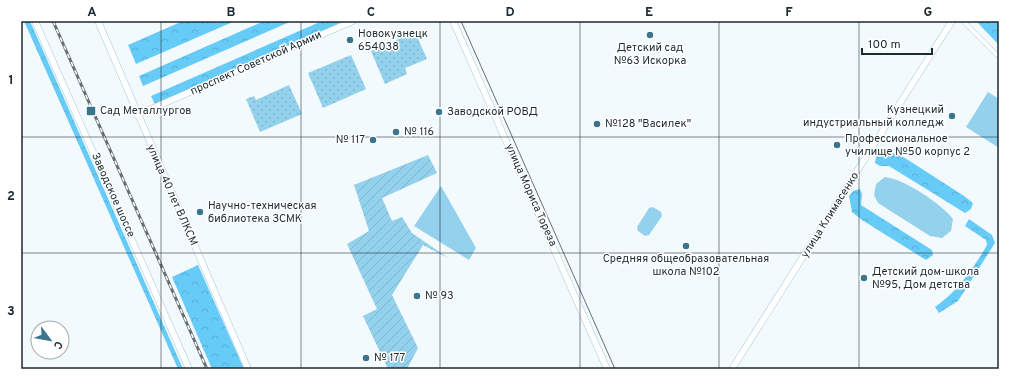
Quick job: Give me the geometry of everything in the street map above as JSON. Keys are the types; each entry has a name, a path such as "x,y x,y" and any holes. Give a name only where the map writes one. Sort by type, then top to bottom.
{"street":[{"name":"Заводское шоссе","path":"35,21 189,369"},
{"name":"улица 40 лет ВЛКСМ","path":"98,21 137,115 248,369"},
{"name":"проспект Советской Армии","path":"137,115 353,21"},
{"name":"улица Мориса Тореза","path":"453,21 607,369"},
{"name":"улица Климасенко","path":"732,369 952,21"},
{"path":"963,21 999,57"}],"shaded area":[{"path":"415,32 427,59 405,68 407,74 385,84 371,51"},
{"path":"351,55 366,89 323,108 308,73"},
{"path":"289,85 302,114 260,132 246,99 254,96 256,100"},
{"path":"988,92 999,99 999,148 966,127"},
{"path":"428,155 437,173 382,198 392,221 402,217 412,233 448,258 423,245 392,295 418,348 407,369 388,369 363,316 377,309 347,244 369,231 354,185"},
{"path":"885,177 902,182 912,187 940,206 953,219 951,231 942,238 930,236 878,203 874,195 876,184"},
{"path":"441,186 476,248 469,260 414,226"},
{"path":"653,207 661,212 662,216 649,235 645,236 638,231 637,227 649,208"}],"green space":[{"path":"24,21 30,21 183,369 178,369"},
{"path":"183,21 235,21 136,64 128,45"},
{"path":"264,21 292,21 143,86 139,76"},
{"path":"322,21 349,21 156,106 151,96"},
{"path":"976,21 997,21 999,23 999,45"},
{"path":"883,153 893,153 905,158 964,196 973,203 971,209 965,213 889,166 880,166 875,163 876,157"},
{"path":"860,189 862,194 861,205 932,250 933,255 926,260 862,220 852,212 849,196 853,191"},
{"path":"969,219 992,235 995,243 958,301 939,313 935,307 958,287 987,245 986,240 965,226"},
{"path":"198,265 244,369 212,369 172,277"}],"tram line":[{"path":"461,21 615,369"}],"railway":[{"path":"53,21 207,369"}],"place":[{"name":"Детский сад №63 Искорка","path":"650,35"},
{"name":"Новокузнецк 654038","path":"350,40"},
{"name":"Сад Металлургов","path":"91,111"},
{"name":"Заводской РОВД","path":"439,112"},
{"name":"Кузнецкий индустриальный колледж","path":"952,116"},
{"name":"№128 \"Василек\"","path":"597,124"},
{"name":"№ 116","path":"396,132"},
{"name":"№ 117","path":"373,140"},
{"name":"Профессиональное училище №50 корпус 2","path":"837,145"},
{"name":"Научно-техническая библиотека ЗСМК","path":"200,212"},
{"name":"Средняя общеобразовательная школа №102","path":"686,246"},
{"name":"Детский дом-школа №95, Дом детства","path":"864,278"},
{"name":"№ 93","path":"417,296"},
{"name":"№ 177","path":"366,358"}]}
